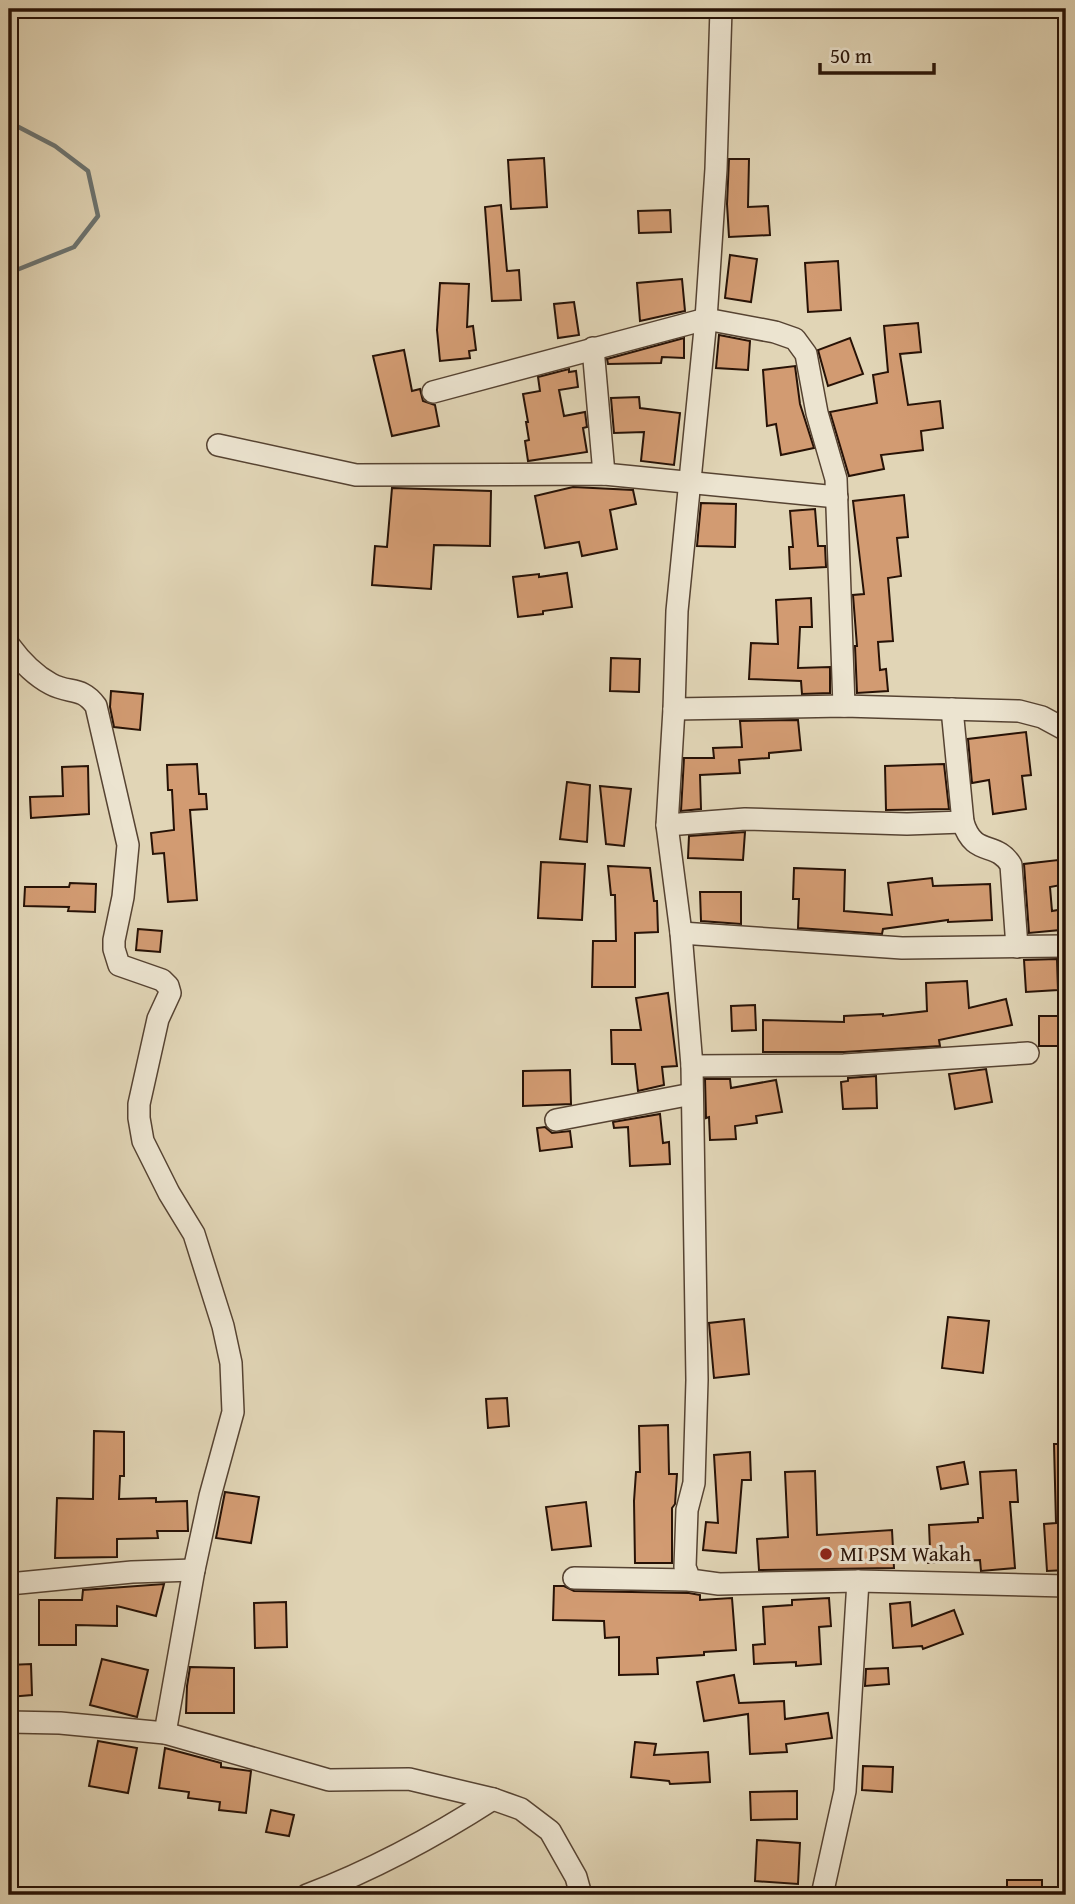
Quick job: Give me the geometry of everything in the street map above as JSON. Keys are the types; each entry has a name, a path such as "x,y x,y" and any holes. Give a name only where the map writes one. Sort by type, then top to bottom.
{"street":[{"path":"690,1580 685,1567 687,1510 694,1483 697,1380 692,1066 681,933 667,825 677,611 706,320 716,169 722,9"},
{"path":"433,392 706,320 775,332 795,339 806,354 817,413 836,479 844,706"},
{"path":"593,348 604,474"},
{"path":"218,445 356,475 604,474 837,497"},
{"path":"9,645 28,667 52,685 89,696 96,706 128,845 123,897 114,940 115,957 119,965 162,980 170,993 158,1020 139,1104 143,1141 169,1193 194,1234 231,1363 233,1412 210,1496 194,1570 165,1733"},
{"path":"674,709 844,706 1019,711 1042,717 1066,730"},
{"path":"953,709 963,822 974,845 1006,856 1011,865 1017,947"},
{"path":"667,825 745,819 907,824 963,822"},
{"path":"681,933 902,948 1066,946"},
{"path":"692,1066 844,1065 1028,1053"},
{"path":"556,1120 692,1094"},
{"path":"9,1584 132,1572 194,1570"},
{"path":"574,1578 690,1580 719,1584 858,1581 1066,1586"},
{"path":"822,1895 845,1791 858,1581"},
{"path":"9,1722 60,1723 165,1733 329,1780 410,1779 493,1799 521,1809 550,1831 576,1877 581,1895"},
{"path":"307,1895 347,1880 435,1836 493,1799"}],"building":[{"path":"544,158 547,207 511,209 508,160"},
{"path":"729,159 749,159 748,207 768,206 770,235 729,237"},
{"path":"501,205 507,271 519,270 521,300 492,301 485,207"},
{"path":"670,210 671,232 639,233 638,211"},
{"path":"730,255 757,259 751,302 725,298"},
{"path":"838,261 841,310 808,312 805,263"},
{"path":"682,279 685,311 640,321 637,283"},
{"path":"440,283 469,284 467,327 473,326 476,350 469,351 470,358 440,361 437,330"},
{"path":"574,302 579,335 558,338 554,304"},
{"path":"918,323 921,352 900,354 908,405 940,401 943,428 921,431 923,450 881,455 884,469 849,476 830,412 877,403 873,375 888,372 884,326"},
{"path":"719,335 750,341 748,370 716,368"},
{"path":"684,338 684,358 662,357 661,363 608,364 607,359"},
{"path":"850,338 863,374 828,386 818,350"},
{"path":"404,350 412,391 420,389 423,401 435,405 439,426 392,436 373,356"},
{"path":"795,366 800,404 814,448 781,455 776,424 767,426 763,370"},
{"path":"569,369 569,372 576,371 578,387 559,390 564,416 585,412 587,427 583,428 587,452 528,461 525,441 529,440 528,422 523,394 540,391 538,377"},
{"path":"639,397 640,408 680,413 674,465 641,461 644,432 614,433 611,398"},
{"path":"573,487 633,490 636,504 610,510 617,549 582,556 579,542 545,548 535,496"},
{"path":"392,488 491,491 490,546 434,545 431,589 372,585 375,546 387,547"},
{"path":"904,495 908,537 897,538 901,576 888,578 893,641 878,642 880,670 886,669 888,691 857,693 853,595 864,594 853,501"},
{"path":"701,503 736,504 735,547 697,546"},
{"path":"815,509 818,546 825,546 826,567 790,569 789,547 793,547 790,511"},
{"path":"567,573 572,607 518,617 513,577"},
{"path":"811,598 812,627 800,627 798,668 830,667 830,693 802,694 801,681 749,679 751,643 778,644 776,600"},
{"path":"611,658 640,659 639,692 610,691"},
{"path":"111,691 143,694 140,730 114,727 110,707"},
{"path":"798,720 801,750 769,753 769,758 739,760 740,773 700,775 701,809 681,811 684,758 714,758 713,748 742,747 740,721"},
{"path":"1026,732 1031,775 1022,776 1026,809 993,814 989,780 972,783 968,739"},
{"path":"197,764 199,794 206,794 207,809 190,810 197,900 168,902 164,853 153,854 151,833 174,830 172,790 168,790 167,765"},
{"path":"944,764 949,809 886,810 885,766"},
{"path":"88,766 89,814 31,818 30,797 63,796 62,767"},
{"path":"567,782 590,785 587,842 560,839"},
{"path":"600,786 631,789 624,846 606,844"},
{"path":"745,832 743,860 688,858 689,836"},
{"path":"1058,860 1061,885 1050,887 1052,911 1058,910 1060,930 1029,933 1024,864"},
{"path":"541,862 585,864 582,920 538,918"},
{"path":"608,866 650,868 654,901 657,901 658,932 635,933 635,987 592,987 593,941 616,941 615,895 611,895"},
{"path":"794,868 845,870 844,911 892,915 888,883 932,878 933,886 990,884 992,920 948,920 883,929 882,934 798,928 799,899 793,899"},
{"path":"70,883 96,884 95,912 68,911 69,907 24,906 25,887 69,887"},
{"path":"700,892 741,892 741,924 701,921"},
{"path":"138,929 162,931 160,952 136,950"},
{"path":"1057,959 1058,990 1026,992 1024,960"},
{"path":"967,981 969,1008 1006,999 1012,1025 939,1040 940,1046 844,1052 763,1052 763,1020 844,1022 844,1016 883,1016 927,1011 926,983"},
{"path":"668,993 677,1066 662,1067 664,1085 638,1091 635,1064 612,1064 611,1030 641,1030 636,998"},
{"path":"755,1005 756,1030 732,1031 731,1006"},
{"path":"1039,1016 1066,1016 1066,1046 1039,1046"},
{"path":"986,1069 992,1102 955,1109 949,1074"},
{"path":"570,1070 571,1104 523,1106 523,1071"},
{"path":"876,1076 877,1108 843,1109 841,1082 848,1081 848,1078"},
{"path":"705,1079 730,1079 731,1088 776,1080 782,1112 756,1116 757,1123 735,1126 736,1139 710,1140 709,1117 706,1118"},
{"path":"660,1114 663,1143 669,1142 670,1164 630,1166 628,1127 614,1128 613,1122"},
{"path":"545,1127 552,1133 570,1131 572,1147 540,1151 537,1128"},
{"path":"948,1317 989,1321 983,1373 942,1368"},
{"path":"744,1319 749,1374 714,1378 709,1323"},
{"path":"507,1398 509,1426 488,1428 486,1399"},
{"path":"668,1425 669,1474 677,1474 675,1504 672,1508 672,1563 635,1563 634,1501 636,1472 640,1472 639,1426"},
{"path":"94,1431 124,1432 124,1476 120,1476 119,1499 187,1501 188,1531 157,1531 158,1538 117,1539 117,1557 55,1558 57,1498 93,1499"},
{"path":"1054,1444 1066,1444 1066,1570 1047,1571 1044,1524 1056,1523"},
{"path":"750,1452 751,1480 742,1480 736,1553 703,1550 706,1522 718,1523 714,1455"},
{"path":"964,1462 968,1484 941,1489 937,1467"},
{"path":"1016,1470 1018,1502 1010,1502 1015,1568 981,1571 980,1560 928,1563 929,1525 978,1522 978,1518 983,1518 980,1472"},
{"name":"MI PSM Wakah","path":"815,1471 817,1535 892,1530 894,1568 759,1570 757,1539 788,1537 785,1472"},
{"path":"225,1492 259,1497 251,1543 216,1538"},
{"path":"586,1502 591,1546 552,1550 546,1507"},
{"path":"164,1584 156,1616 117,1606 117,1626 76,1625 76,1645 39,1645 39,1600 82,1600 83,1590"},
{"path":"554,1586 564,1586 574,1591 689,1593 700,1595 700,1600 732,1598 736,1650 657,1658 658,1674 619,1675 619,1637 605,1638 604,1621 553,1620"},
{"path":"829,1598 831,1626 819,1627 821,1664 754,1664 753,1645 765,1644 763,1607 792,1605 792,1600"},
{"path":"286,1602 287,1647 255,1648 254,1603"},
{"path":"910,1602 912,1626 954,1610 963,1634 923,1649 922,1646 893,1648 890,1604"},
{"path":"102,1659 148,1670 137,1717 90,1705"},
{"path":"31,1664 32,1695 9,1697 9,1665"},
{"path":"190,1667 234,1668 234,1713 186,1713"},
{"path":"888,1668 889,1684 865,1686 866,1669"},
{"path":"734,1675 739,1703 784,1701 785,1719 828,1713 832,1738 786,1744 787,1752 750,1754 748,1714 704,1721 697,1682"},
{"path":"98,1741 137,1748 128,1793 89,1786"},
{"path":"635,1742 656,1744 654,1755 708,1752 710,1782 670,1784 669,1781 631,1777"},
{"path":"165,1748 221,1763 221,1767 251,1771 246,1813 219,1810 220,1802 188,1798 189,1792 159,1788"},
{"path":"863,1766 893,1767 892,1792 862,1790"},
{"path":"797,1791 797,1819 751,1820 750,1792"},
{"path":"271,1810 294,1815 289,1836 266,1832"},
{"path":"757,1840 800,1843 798,1884 755,1881"},
{"path":"1007,1880 1042,1880 1042,1895 1007,1895"}],"waterway":[{"path":"9,122 55,146 88,171 98,216 74,247 9,273"}],"place":[{"name":"MI PSM Wakah","path":"826,1554"}]}
